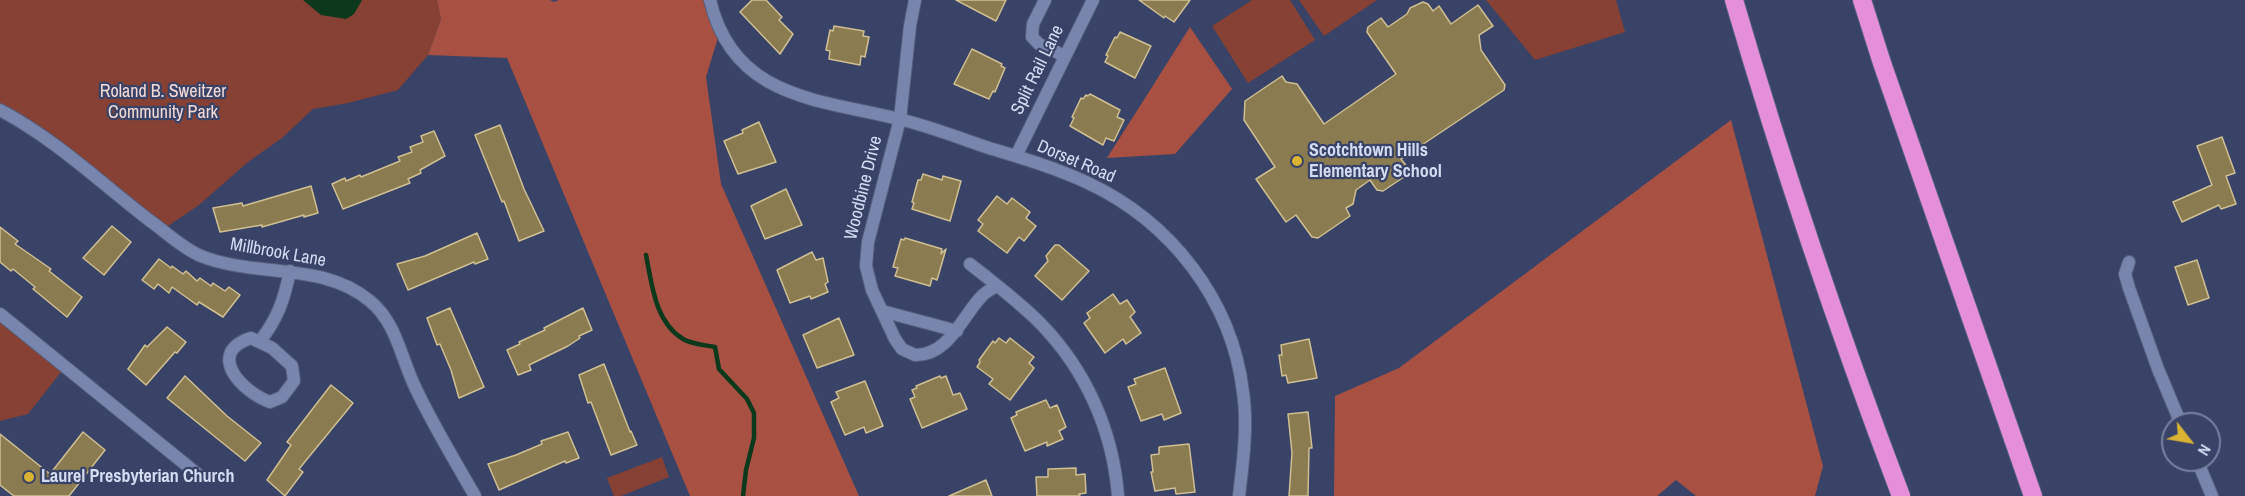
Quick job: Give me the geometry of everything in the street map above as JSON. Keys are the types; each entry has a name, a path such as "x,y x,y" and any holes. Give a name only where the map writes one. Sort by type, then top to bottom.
{"highway":[{"path":"1734,0 1825,291 1901,496"},
{"path":"1862,0 1881,63 2033,496"}],"street":[{"name":"Dorset Road","path":"710,0 720,31 728,44 742,63 774,87 831,105 900,119 1016,156 1087,182 1126,204 1166,236 1204,283 1229,335 1243,392 1245,426 1239,496"},
{"path":"900,119 907,48 915,0"},
{"path":"1045,0 1033,24 1032,37 1039,44 1065,56"},
{"name":"Split Rail Lane","path":"1016,156 1093,0"},
{"name":"Millbrook Lane","path":"0,110 52,142 189,250 229,263 309,273 350,288 370,302 380,311 395,337 415,388 475,496"},
{"name":"Woodbine Drive","path":"900,119 866,254 867,276 895,339 902,349 915,355 935,349 957,331 981,297 997,286"},
{"path":"2129,262 2125,274 2129,288 2176,412"},
{"path":"970,264 1041,324 1060,346 1081,377 1100,415 1112,447 1118,496"},
{"path":"260,341 285,299 290,271"},
{"path":"882,311 957,331"},
{"path":"0,314 201,477"},
{"path":"251,338 260,341 272,348 292,366 294,381 282,397 270,402 256,396 242,385 230,368 229,361 239,342 251,338"},
{"path":"2201,472 2212,496"}],"green space":[{"name":"Roland B. Sweitzer Community Park","path":"0,0 437,0 441,19 428,55 398,90 313,109 282,138 248,162 199,205 162,230 0,110"},
{"path":"1252,0 1290,0 1315,40 1248,83 1212,26"},
{"path":"1299,0 1377,0 1324,36"},
{"path":"1486,0 1616,0 1625,32 1535,60"},
{"path":"0,314 65,367 28,414 0,421"},
{"path":"662,457 669,477 621,496 614,496 607,478"}],"shaded area":[{"path":"303,0 362,0 354,14 346,19 321,15"},
{"path":"437,0 550,0 554,2 559,0 711,0 720,31 706,77 721,184 859,496 690,496 507,58 428,55 441,19"},
{"path":"1190,27 1232,89 1175,154 1107,158"},
{"path":"1731,120 1823,466 1815,496 1696,496 1676,480 1657,496 1334,496 1335,396 1399,368"}],"building":[{"path":"752,0 766,0 782,17 779,20 793,34 780,54 740,12"},
{"path":"956,0 1006,0 996,21"},
{"path":"1139,0 1190,0 1174,22 1165,16 1164,18"},
{"path":"1423,2 1428,4 1433,11 1439,6 1451,24 1478,5 1493,26 1479,35 1481,50 1505,85 1504,90 1401,159 1408,168 1407,175 1383,191 1377,190 1370,180 1356,190 1353,204 1346,208 1350,216 1318,238 1312,237 1296,215 1286,222 1256,179 1275,167 1244,120 1245,101 1282,76 1286,82 1297,84 1324,124 1396,74 1367,32 1368,27 1381,18 1388,27 1407,14 1410,8"},
{"path":"834,26 864,31 863,36 869,37 865,57 861,56 860,65 829,59 830,51 826,50 830,30 833,31"},
{"path":"1120,32 1151,46 1135,78 1105,62 1115,37 1117,38"},
{"path":"972,49 1002,64 1001,66 1005,68 995,92 993,91 989,99 954,84"},
{"path":"1090,94 1120,110 1117,117 1124,120 1114,141 1106,138 1103,145 1070,126 1081,98"},
{"path":"759,122 776,162 738,174 724,141 743,133 742,130"},
{"path":"500,125 524,189 544,231 519,241 475,135"},
{"path":"434,131 445,156 408,179 410,183 343,209 332,184 345,178 346,181 360,175 361,177 400,161 398,157 412,152 410,147 423,142 421,136"},
{"path":"2222,137 2235,173 2226,176 2236,204 2221,209 2219,205 2182,222 2173,202 2212,185 2197,146"},
{"path":"923,174 942,180 943,176 961,181 950,221 912,209 918,180 921,180"},
{"path":"311,186 318,213 262,227 262,225 220,232 213,208 242,203 243,206"},
{"path":"786,189 802,225 765,239 751,206"},
{"path":"997,196 1007,204 1012,198 1030,212 1026,218 1036,226 1024,241 1019,237 1007,253 978,231 983,224 978,220"},
{"path":"112,226 131,242 104,275 83,258"},
{"path":"0,227 18,241 15,244 51,269 49,271 82,297 67,317 33,289 35,287 13,269 11,271 0,262"},
{"path":"477,233 488,259 475,264 474,262 408,290 397,264 425,256"},
{"path":"905,238 942,249 941,254 946,249 937,280 932,278 930,286 895,276 898,268 893,267 901,239"},
{"path":"1055,245 1059,245 1089,271 1062,300 1035,276 1048,261 1046,256"},
{"path":"812,252 816,260 823,258 828,282 825,284 828,292 811,299 810,296 790,303 777,270"},
{"path":"159,259 183,274 186,271 197,281 200,278 211,286 213,283 225,291 229,287 240,295 223,317 199,302 197,305 172,287 169,293 158,284 154,289 142,280"},
{"path":"2197,260 2209,298 2188,305 2175,267"},
{"path":"1113,294 1120,304 1127,300 1135,312 1130,317 1141,333 1126,344 1123,339 1105,353 1084,323 1090,318 1087,313"},
{"path":"450,308 484,387 459,398 451,370 440,344 437,345 427,318"},
{"path":"583,308 592,330 579,336 580,338 568,346 529,365 531,370 518,375 507,350"},
{"path":"839,318 854,355 817,368 803,335"},
{"path":"167,327 186,342 146,385 128,369 145,345 147,347"},
{"path":"999,338 1006,343 1010,338 1034,357 1029,363 1034,368 1010,400 989,384 993,379 977,367 979,360 993,341 995,343"},
{"path":"1309,339 1317,378 1288,383 1286,375 1282,376 1279,355 1282,355 1281,345"},
{"path":"604,364 637,445 611,455 591,402 588,403 579,375"},
{"path":"1165,368 1181,413 1164,420 1162,414 1141,421 1128,387 1136,384 1134,379"},
{"path":"185,376 227,416 261,443 245,461 167,398"},
{"path":"940,376 941,378 946,376 953,395 960,393 967,409 922,428 910,399 915,397 912,390"},
{"path":"865,381 883,426 866,433 864,427 845,435 831,402 839,398 836,392"},
{"path":"331,385 353,403 299,469 303,472 285,496 267,480 291,445 287,442"},
{"path":"1046,400 1050,408 1057,405 1066,427 1059,431 1063,439 1047,446 1047,442 1025,451 1011,418 1017,415 1016,412"},
{"path":"1308,412 1312,448 1309,448 1308,496 1289,496 1292,453 1288,414"},
{"path":"83,432 105,450 69,496 14,496 0,485 0,434 50,474"},
{"path":"568,432 579,458 566,463 565,461 499,490 488,464 516,455 542,444 541,441"},
{"path":"1189,444 1195,492 1176,494 1175,488 1155,491 1151,472 1153,472 1151,455 1159,454 1159,447"},
{"path":"1076,468 1076,475 1085,474 1086,493 1079,494 1080,496 1037,496 1036,477 1048,477 1048,469"},
{"path":"986,480 992,496 949,496"}],"waterway":[{"path":"646,255 656,302 666,323 686,341 715,347 719,369 747,399 754,413 754,438 746,470 743,496"}],"place":[{"name":"Scotchtown Hills Elementary School","path":"1297,161"},
{"name":"Laurel Presbyterian Church","path":"29,477"}]}
